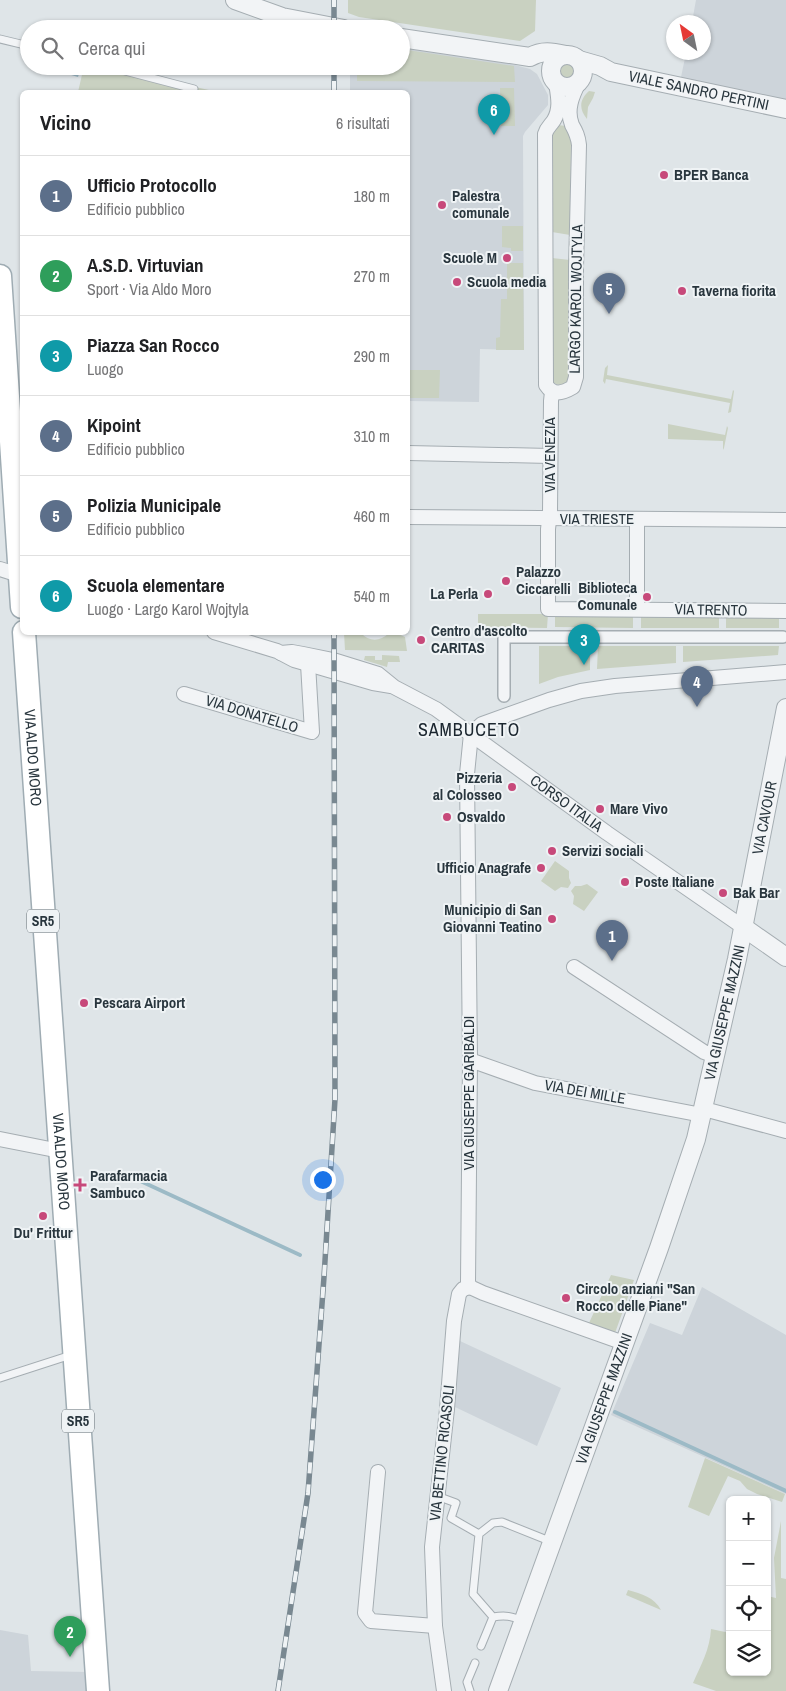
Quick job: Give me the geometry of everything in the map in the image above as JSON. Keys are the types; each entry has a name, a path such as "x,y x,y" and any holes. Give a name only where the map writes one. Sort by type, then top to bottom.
{"main road":[{"path":"0,286 14,573 20,598"},
{"name":"VIA ALDO MORO","path":"24,635 98,1691"}],"street":[{"path":"235,0 282,17 298,20"},
{"name":"VIALE SANDRO PERTINI","path":"410,39 530,57 538,52 550,52 600,66 611,72 786,109"},
{"path":"530,57 554,78 560,86 570,87 580,80 583,69 572,58 557,58 551,70 554,78"},
{"name":"VIALE SANDRO PERTINI","path":"580,80 611,72"},
{"name":"LARGO KAROL WOJTYLA","path":"554,78 559,107 553,122 545,134 546,385 552,392 560,393 569,389 575,383 576,377 579,145 576,130 572,126 570,102 580,80"},
{"path":"553,122 563,120 572,126"},
{"name":"VIA VENEZIA","path":"548,609 552,392"},
{"path":"410,453 550,456"},
{"name":"VIA TRIESTE","path":"410,516 786,520"},
{"path":"637,519 637,609"},
{"name":"VIA TRENTO","path":"548,609 786,611"},
{"name":"CORSO ITALIA","path":"239,636 294,660 373,683 394,687"},
{"path":"504,696 504,636 783,637"},
{"name":"CORSO ITALIA","path":"281,653 303,654 378,674 394,687 436,708 607,833 786,957"},
{"name":"VIA DONATELLO","path":"184,694 312,732 308,664"},
{"path":"471,734 482,724 580,691 615,686 786,672"},
{"name":"VIA CAVOUR","path":"743,927 786,708"},
{"name":"VIA GIUSEPPE GARIBALDI","path":"470,1287 467,1270 470,1060 467,774 471,734"},
{"name":"VIA GIUSEPPE MAZZINI","path":"498,1691 689,1162 703,1112 743,927"},
{"path":"574,966 704,1052 715,1056"},
{"name":"VIA DEI MILLE","path":"470,1060 535,1083 703,1112 786,1131"},
{"path":"0,1139 60,1151"},
{"path":"470,1287 624,1343"},
{"name":"VIA BETTINO RICASOLI","path":"444,1691 435,1626 432,1547 456,1307 462,1290 470,1287"},
{"path":"378,1472 365,1613 370,1620 435,1626"}],"lane":[{"path":"0,38 20,44"},
{"path":"140,75 194,89"},
{"path":"0,1378 74,1354"},
{"path":"437,1496 456,1503 451,1518 479,1534"},
{"path":"493,1618 472,1594 479,1534 493,1523 502,1522 552,1542"},
{"path":"493,1618 512,1616 524,1621"},
{"path":"481,1646 493,1618"},
{"path":"470,1691 467,1682 475,1663"}],"shaded area":[{"path":"696,0 786,0 786,104 680,82 685,60 711,60 711,15 693,15"},
{"path":"410,49 511,64 530,69 537,74 548,95 548,105 523,136 524,350 480,349 479,402 410,401 410,90 350,90 350,75 410,75"},
{"path":"702,1287 786,1335 786,1494 611,1415 650,1323 682,1335"},
{"path":"460,1341 561,1388 537,1446 455,1407"},
{"path":"0,1630 28,1635 31,1671 89,1672 91,1691 0,1691"}],"green space":[{"path":"348,0 536,0 535,31 520,41 410,25 410,20 379,20 348,13"},
{"path":"410,50 514,66 515,82 357,81 357,75 410,75"},
{"path":"567,62 573,65 576,71 573,77 567,80 561,77 558,71 561,65"},
{"path":"82,75 141,75 209,90 78,90"},
{"path":"500,88 514,88 515,126 501,126"},
{"path":"589,91 595,92 588,107 587,119 581,105 583,98"},
{"path":"558,125 566,126 571,136 570,235 552,232 552,132"},
{"path":"502,226 523,226 523,251 511,251 511,248 502,247"},
{"path":"552,258 570,260 570,374 568,381 560,385 552,381"},
{"path":"507,263 523,263 524,350 496,350 496,338 500,337 501,299 507,299"},
{"path":"608,365 607,375 731,399 733,390 731,412 728,413 730,403 606,379 605,384 603,381 605,368"},
{"path":"410,370 440,370 439,398 410,398"},
{"path":"668,424 725,435 727,426 724,448 723,450 723,441 668,439"},
{"path":"478,614 548,614 547,628 478,627"},
{"path":"555,614 633,614 633,628 555,627"},
{"path":"641,614 719,614 719,628 641,628"},
{"path":"726,615 779,615 779,628 726,628"},
{"path":"344,635 363,635 375,640 387,635 400,635 405,637 407,651 345,650"},
{"path":"539,646 590,646 590,670 558,677 539,684"},
{"path":"598,646 676,646 676,663 597,669"},
{"path":"683,646 779,646 778,655 683,662"},
{"path":"382,655 399,656 400,662 388,662 387,667 364,660 365,656 375,656 375,660 382,660"},
{"path":"555,861 569,871 571,883 568,888 561,887 555,891 541,881"},
{"path":"587,884 598,892 584,911 573,904 574,896 571,891 575,886"},
{"path":"611,1275 634,1280 615,1333 589,1323"},
{"path":"705,1458 785,1494 782,1502 771,1498 771,1496 757,1494 747,1489 740,1481 728,1476 709,1516 688,1507"},
{"path":"781,1521 781,1578 786,1579 786,1691 716,1691 693,1683 707,1650 711,1629 726,1632 726,1676 771,1676 771,1597 776,1598 774,1558"},
{"path":"628,1590 651,1599 661,1610 626,1595"}],"waterway":[{"path":"121,1172 300,1255"},
{"path":"615,1412 786,1491"}],"railway":[{"path":"334,0 334,20"},
{"path":"334,75 334,90"},
{"path":"278,1691 308,1493 335,1099 334,635"}],"place":[{"name":"Scuola elementare","path":"494,135"},
{"name":"BPER Banca","path":"664,175"},
{"name":"Palestra comunale","path":"442,205"},
{"name":"Scuole M","path":"507,258"},
{"name":"Scuola media","path":"457,282"},
{"name":"Taverna fiorita","path":"682,291"},
{"name":"Polizia Municipale","path":"609,314"},
{"name":"Palazzo Ciccarelli","path":"506,581"},
{"name":"La Perla","path":"488,594"},
{"name":"Biblioteca Comunale","path":"647,597"},
{"name":"Centro d'ascolto CARITAS","path":"421,640"},
{"name":"Piazza San Rocco","path":"584,665"},
{"name":"Kipoint","path":"697,707"},
{"name":"Pizzeria al Colosseo","path":"512,787"},
{"name":"Mare Vivo","path":"600,809"},
{"name":"Osvaldo","path":"447,817"},
{"name":"Servizi sociali","path":"552,851"},
{"name":"Ufficio Anagrafe","path":"541,868"},
{"name":"Poste Italiane","path":"625,882"},
{"name":"Bak Bar","path":"723,893"},
{"name":"Municipio di San Giovanni Teatino","path":"552,919"},
{"name":"Ufficio Protocollo","path":"612,961"},
{"name":"Pescara Airport","path":"84,1003"},
{"name":"Parafarmacia Sambuco","path":"80,1185"},
{"name":"Du' Frittur","path":"43,1216"},
{"name":"Circolo anziani \"San Rocco delle Piane\"","path":"566,1298"},
{"name":"A.S.D. Virtuvian","path":"70,1657"}],"district":[{"name":"SAMBUCETO","path":"469,730"}]}
